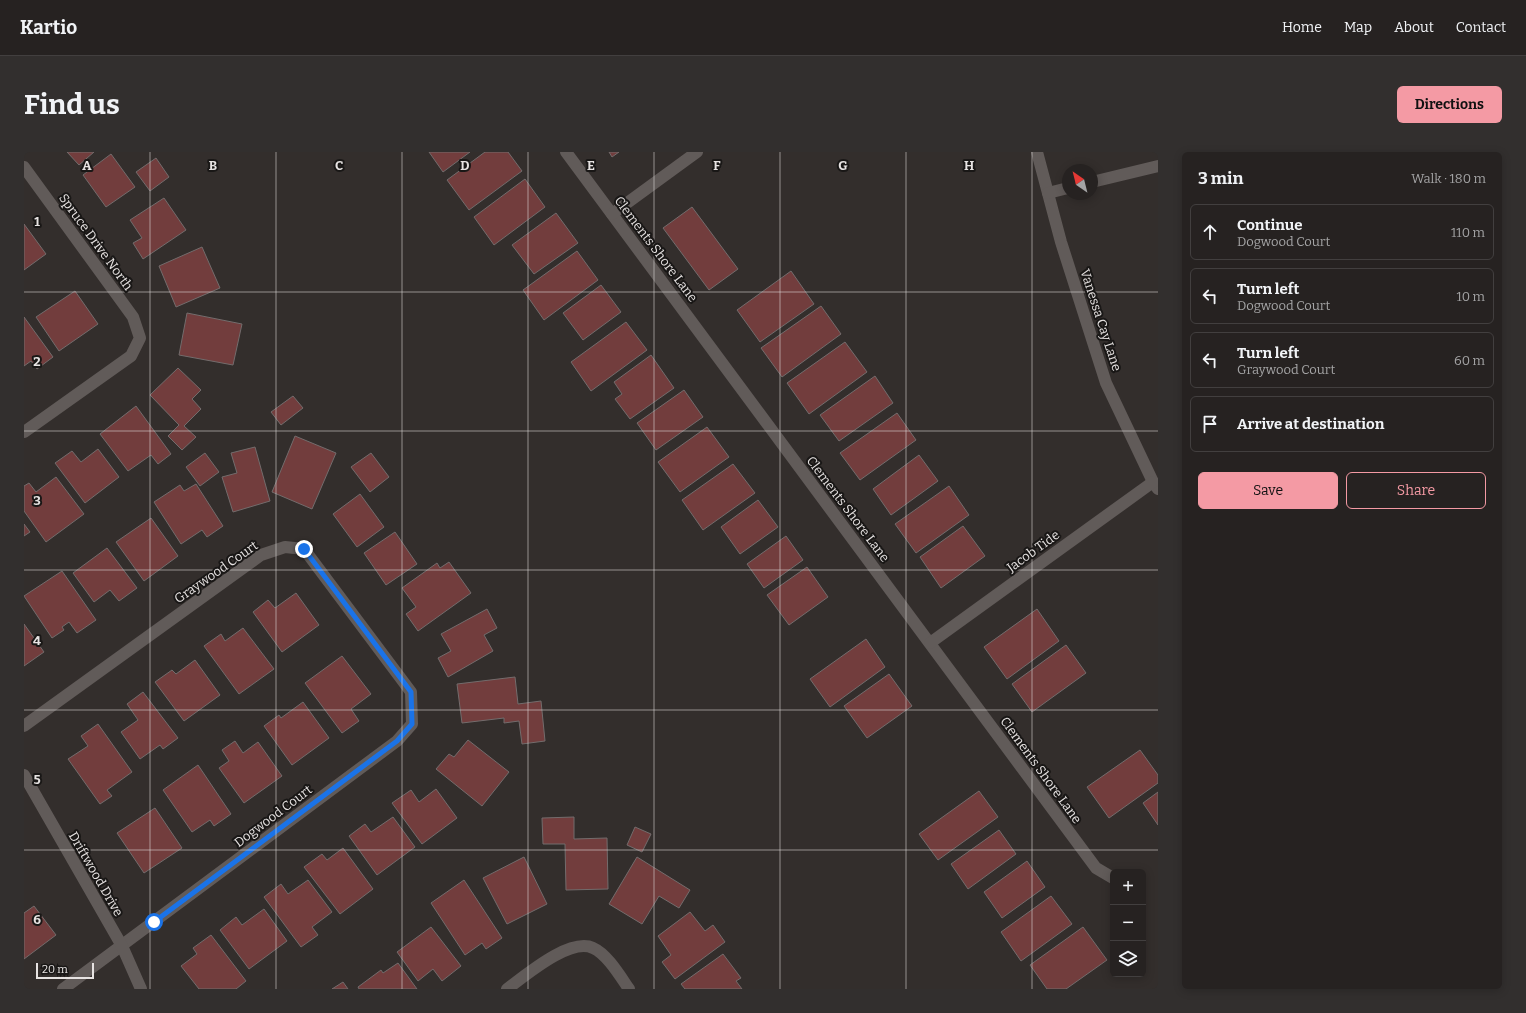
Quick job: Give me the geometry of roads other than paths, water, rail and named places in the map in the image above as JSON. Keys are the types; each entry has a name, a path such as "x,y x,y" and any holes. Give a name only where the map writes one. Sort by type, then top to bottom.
{"street":[{"name":"Clements Shore Lane","path":"566,152 1096,868 1110,876"},
{"path":"612,214 697,152"},
{"name":"Vanessa Cay Lane","path":"1037,152 1061,242 1106,383 1155,486"},
{"path":"1098,181 1158,166"},
{"name":"Spruce Drive North","path":"24,167 133,316 140,338 131,356 24,432"},
{"path":"1048,193 1062,190"},
{"name":"Jacob Tide","path":"930,643 1155,486"},
{"name":"Graywood Court","path":"24,726 261,555 285,547 304,549 411,692"},
{"name":"Dogwood Court","path":"63,989 397,741 412,724 411,692"},
{"name":"Driftwood Drive","path":"24,775 122,946 141,989"},
{"path":"507,989 553,956 569,948 581,946 592,948 607,960 629,989"}]}
